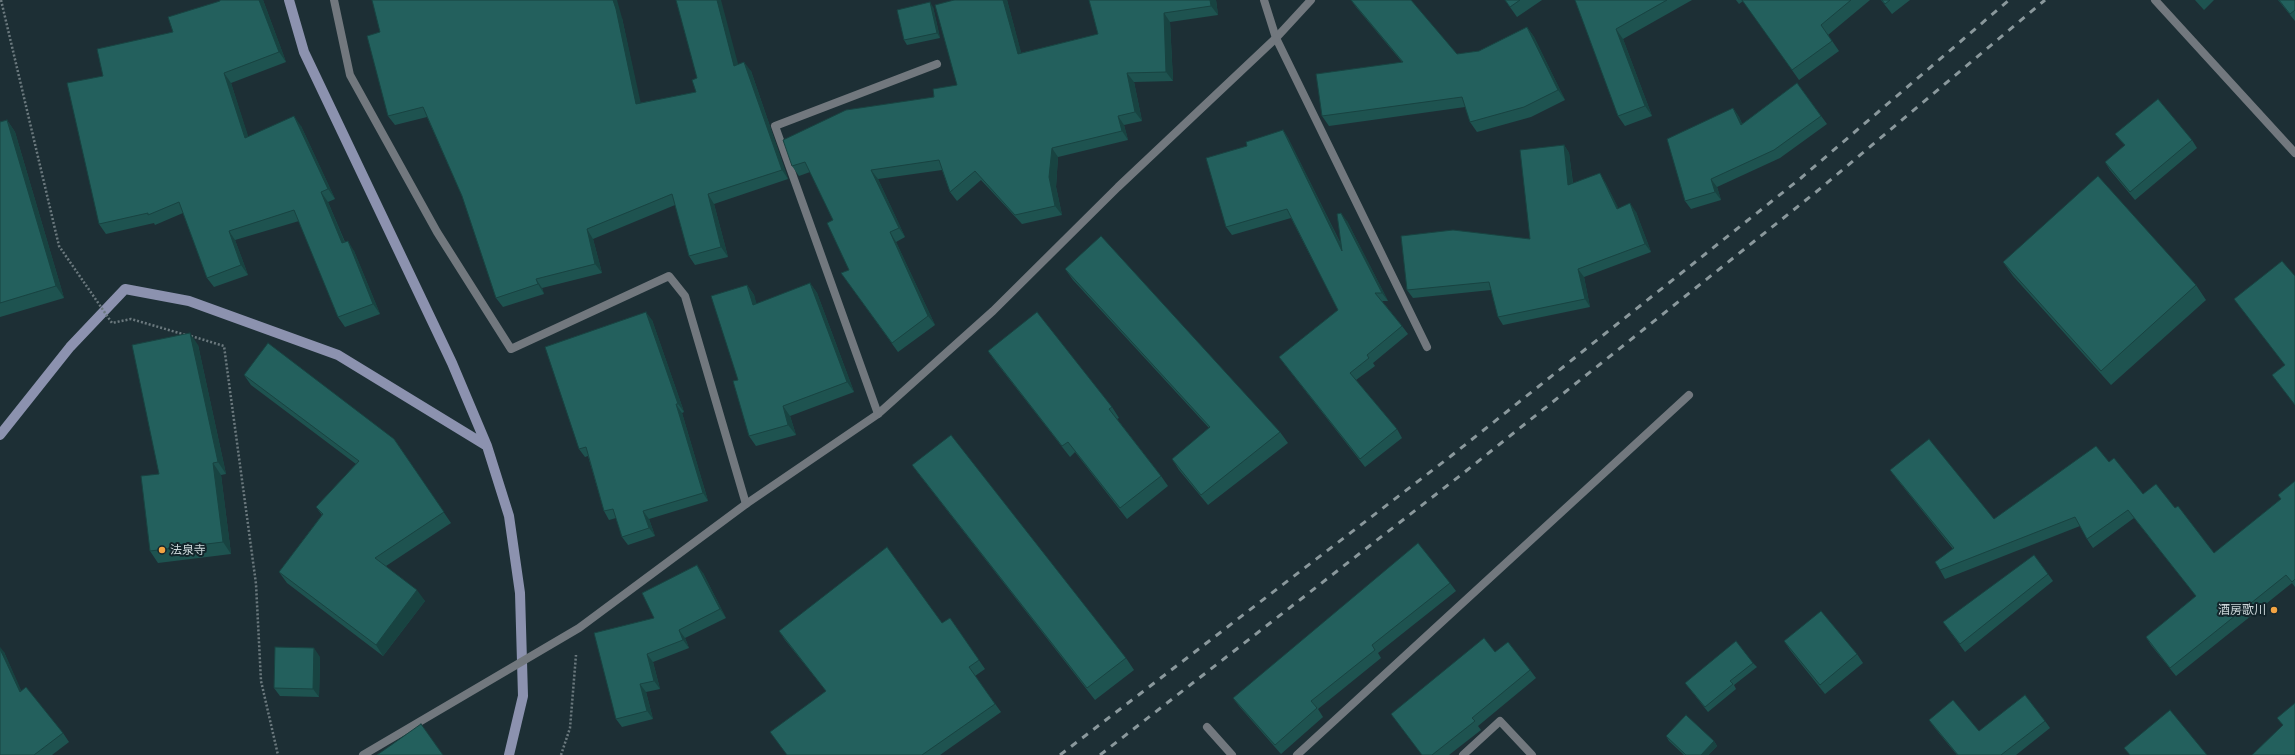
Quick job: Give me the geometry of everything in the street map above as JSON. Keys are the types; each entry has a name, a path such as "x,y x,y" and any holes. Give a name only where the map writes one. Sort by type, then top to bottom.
{"street":[{"path":"334,0 350,74 437,232 511,349 669,276 685,296 746,504"},
{"path":"1264,0 1276,38 1428,347"},
{"path":"363,755 579,628 746,504 878,414 993,311 1118,187 1276,38 1312,0"},
{"path":"2155,0 2295,152"},
{"path":"878,414 775,126 937,64"},
{"path":"1297,755 1689,395"},
{"path":"1463,755 1500,721 1532,755"},
{"path":"1207,727 1232,755"}],"path":[{"path":"1,0 59,246 112,323 131,319 224,346 256,584 261,682 278,755"},
{"path":"561,755 570,728 579,628"}],"building":[{"path":"220,0 259,0 279,52 224,73 245,138 294,116 328,189 321,192 342,243 348,241 373,304 338,317 294,210 229,231 241,265 207,278 179,202 148,215 148,213 99,224 67,83 103,76 97,49 173,32 168,17"},
{"path":"372,0 613,0 636,104 696,92 692,80 697,78 676,0 717,0 734,66 744,62 782,170 708,194 721,247 689,256 672,194 587,229 595,264 536,279 538,284 496,298 462,196 423,107 388,116 367,36 380,32"},
{"path":"954,0 1003,0 1018,54 1098,34 1089,0 1210,0 1211,6 1164,13 1166,72 1127,73 1135,112 1118,116 1122,131 1052,148 1049,177 1055,206 1015,215 975,171 950,192 939,160 871,170 899,228 890,232 928,316 892,343 841,273 849,270 827,223 833,220 805,162 792,166 783,140 846,110 934,97 933,89 957,85 935,5"},
{"path":"1351,0 1411,0 1457,54 1479,51 1527,27 1558,90 1524,107 1470,122 1462,97 1322,116 1316,74 1403,62"},
{"path":"1505,0 1520,0 1510,7"},
{"path":"1575,0 1667,0 1616,29 1645,106 1618,116"},
{"path":"1742,0 1851,0 1821,25 1832,41 1792,70"},
{"path":"1882,0 1890,0 1885,4"},
{"path":"2279,0 2295,0 2295,10 2290,14"},
{"path":"930,2 937,33 904,40 897,10"},
{"path":"1797,83 1821,116 1774,150 1711,179 1715,192 1685,201 1667,139 1733,108 1741,125"},
{"path":"2158,99 2192,140 2130,192 2105,162 2125,145 2115,134"},
{"path":"7,120 56,286 0,303 0,122"},
{"path":"1283,130 1342,251 1337,214 1341,213 1382,293 1375,293 1402,326 1367,355 1369,358 1350,373 1397,429 1360,459 1279,357 1338,310 1287,209 1226,227 1206,158 1247,146 1246,142"},
{"path":"1564,145 1568,185 1600,173 1617,209 1630,203 1645,244 1578,269 1585,299 1498,317 1489,282 1407,290 1401,236 1453,230 1530,239 1520,150"},
{"path":"2098,176 2196,285 2101,371 2003,262"},
{"path":"1101,236 1280,432 1201,495 1172,459 1210,427 1065,269"},
{"path":"2282,261 2295,276 2295,405 2272,375 2285,365 2234,299"},
{"path":"810,283 847,382 783,406 788,425 749,436 733,381 738,380 711,296 747,285 753,305"},
{"path":"646,312 678,404 676,404 703,493 643,511 649,528 622,537 613,509 604,511 586,447 579,449 545,347"},
{"path":"1037,312 1112,407 1109,409 1161,476 1120,508 1068,442 1062,446 988,351"},
{"path":"190,333 218,462 213,463 223,542 150,551 141,476 159,474 132,345"},
{"path":"268,343 394,439 444,512 375,558 417,590 376,645 279,572 323,514 316,507 359,461 244,375"},
{"path":"951,435 1126,658 1087,688 912,465"},
{"path":"1929,439 1994,519 2096,446 2109,462 2114,458 2143,494 2156,484 2175,508 2178,506 2214,553 2281,499 2278,495 2295,481 2295,579 2292,582 2286,575 2170,668 2146,637 2196,596 2128,510 2087,539 2075,517 1940,570 1935,562 1954,548 1890,470"},
{"path":"1418,543 1450,583 1372,645 1375,650 1311,701 1317,708 1275,745 1233,698"},
{"path":"887,547 942,623 950,618 979,660 969,667 995,704 922,755 787,755 770,732 826,691 779,631"},
{"path":"2034,555 2048,574 1960,644 1943,622"},
{"path":"697,565 720,609 679,630 683,640 647,654 654,681 640,684 647,711 616,719 594,633 654,618 642,593"},
{"path":"1821,611 1857,654 1820,685 1784,641"},
{"path":"1484,638 1495,652 1508,642 1530,670 1472,718 1475,721 1432,755 1422,755 1391,714"},
{"path":"1736,641 1753,663 1730,681 1733,684 1705,707 1685,683"},
{"path":"275,647 314,648 313,689 274,688"},
{"path":"0,649 20,692 26,687 63,733 34,755 0,755"},
{"path":"2025,695 2045,721 2001,755 1958,755 1929,720 1953,700 1979,731"},
{"path":"2295,703 2295,755 2252,755 2283,725 2277,718"},
{"path":"2170,710 2207,755 2130,755 2124,748"},
{"path":"1686,715 1714,741 1701,755 1686,755 1666,736"},
{"path":"421,724 443,755 377,755"}],"waterway":[{"path":"289,0 304,52 452,363 487,446 509,516 520,593 523,696 509,755"},
{"path":"0,435 70,347 125,289 189,301 338,355 487,446"}],"railway":[{"path":"1060,755 1451,456 1801,178 2009,0"},
{"path":"1100,755 1466,471 1816,192 2045,0"}],"place":[{"name":"法泉寺","path":"162,550"},
{"name":"酒房歌川","path":"2274,610"}]}
